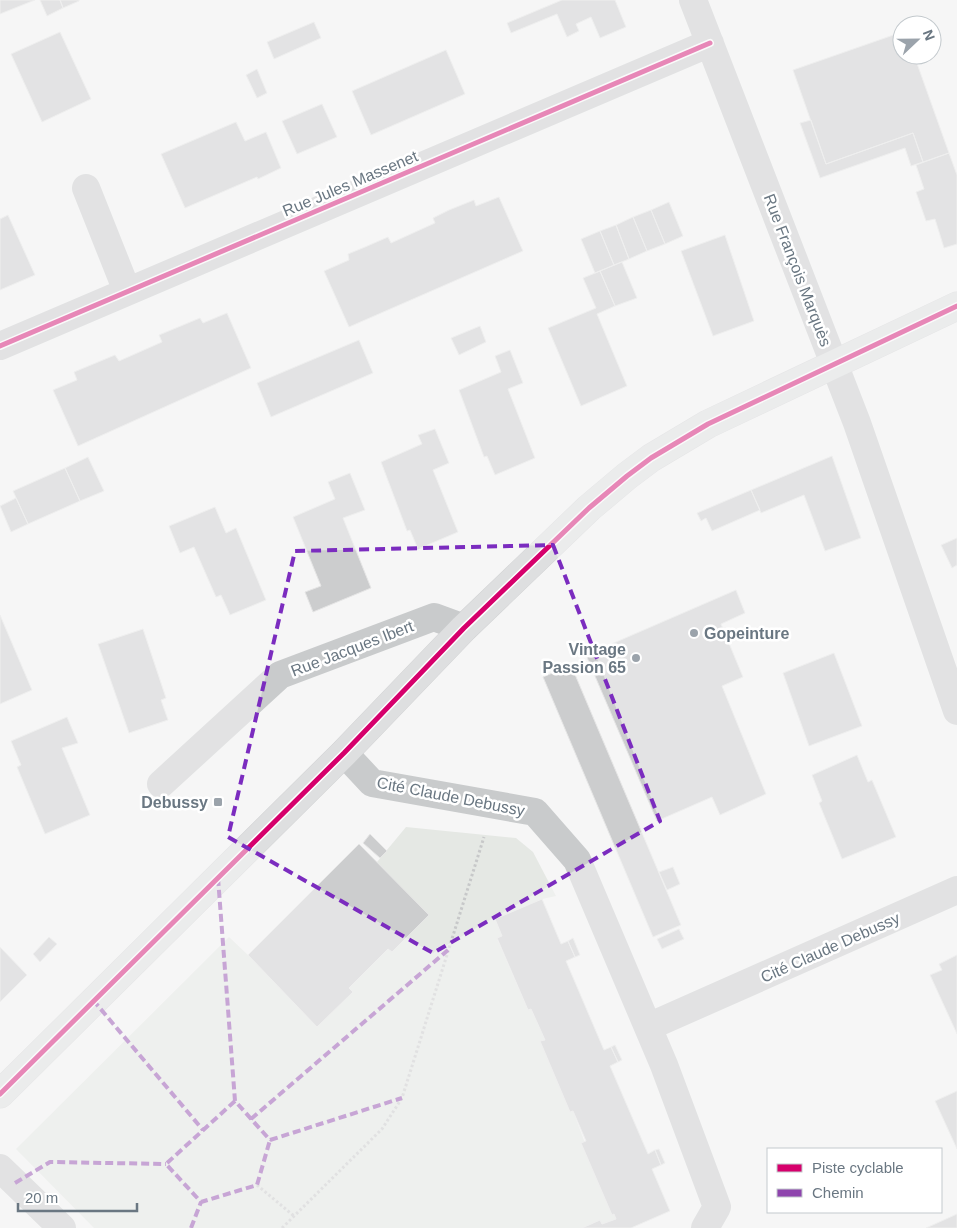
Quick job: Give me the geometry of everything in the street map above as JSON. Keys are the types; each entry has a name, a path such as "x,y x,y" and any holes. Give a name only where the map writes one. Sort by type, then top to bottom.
{"main road":[{"path":"0,1094 344,753 464,628 589,508 626,476 678,440 708,424 957,306"}],"street":[{"name":"Rue François Marquès","path":"693,0 857,423 957,711"},
{"name":"Rue Jules Massenet","path":"0,346 710,43"},
{"path":"86,188 127,291"},
{"name":"Rue Jacques Ibert","path":"161,784 280,675 434,617 464,628"},
{"name":"Cité Claude Debussy","path":"344,753 372,783 535,812 577,860 648,1027 718,1207 704,1228"},
{"name":"Cité Claude Debussy","path":"648,1027 957,890"},
{"path":"0,1168 62,1228"}],"path":[{"path":"282,1228 382,1129 402,1098 494,805"},
{"path":"257,1186 294,1216"}],"highlighted area":[{"path":"553,545 660,821 433,953 228,837 295,551"}],"shaded area":[{"path":"406,827 516,838 533,852 556,896 542,899 495,919 502,936 497,939 528,1010 531,1009 545,1040 541,1041 570,1112 573,1111 612,1215 614,1214 616,1219 602,1224 600,1220 582,1228 94,1228 16,1149 229,937 248,955 353,992 349,988 388,949 392,952 428,915 377,862"}],"building":[{"path":"0,0 35,0 0,14"},
{"path":"40,0 60,0 63,8 47,16"},
{"path":"60,0 79,0 79,1 63,8"},
{"path":"562,0 615,0 626,27 600,38 591,17 576,24 579,31 567,37 557,14 511,33 507,23"},
{"path":"314,22 321,38 274,59 267,42"},
{"path":"60,32 91,99 42,122 11,54"},
{"path":"892,35 892,65 918,65 949,153 923,162 913,133 826,164 793,70"},
{"path":"446,50 465,94 371,135 352,91"},
{"path":"257,69 267,93 257,98 246,75"},
{"path":"322,104 337,137 297,154 282,121"},
{"path":"811,120 826,164 913,133 923,162 911,166 905,148 820,178 800,123"},
{"path":"236,122 245,141 266,132 281,168 185,208 161,154"},
{"path":"949,153 957,175 957,244 944,248 935,219 926,221 916,192 924,189 916,165"},
{"path":"499,197 523,251 349,327 324,271 349,260 348,254 388,237 391,243 435,223 433,218 449,210 474,200 476,206"},
{"path":"669,202 683,236 665,244 651,210"},
{"path":"651,210 665,244 647,251 633,217"},
{"path":"8,215 35,275 0,290 0,219"},
{"path":"633,217 647,251 629,259 616,225"},
{"path":"616,225 629,259 614,265 600,231"},
{"path":"600,231 614,265 595,273 581,239"},
{"path":"725,235 754,321 713,336 681,251"},
{"path":"622,262 637,298 615,306 600,271"},
{"path":"600,271 615,306 597,314 627,386 581,406 548,328 596,308 583,278"},
{"path":"227,313 251,368 78,446 53,390 77,380 74,372 115,355 119,361 162,342 159,335 200,318 203,323"},
{"path":"480,326 486,342 459,355 451,338"},
{"path":"359,340 373,373 271,417 257,383"},
{"path":"510,350 523,383 508,389 535,458 495,475 487,456 484,457 459,390 501,372 495,356"},
{"path":"435,429 449,463 433,470 458,532 418,549 410,530 407,531 381,462 422,444 418,435"},
{"path":"832,456 861,538 825,551 804,495 761,513 751,490"},
{"path":"88,457 104,491 80,501 65,468"},
{"path":"65,468 80,501 28,524 13,491"},
{"path":"350,473 365,510 343,518 371,588 313,612 305,592 321,586 293,517 335,499 328,482"},
{"path":"751,490 760,510 712,531 706,518 701,521 697,513"},
{"path":"16,498 28,524 11,532 0,506"},
{"path":"215,507 226,533 236,528 266,600 230,615 221,595 216,597 194,547 180,553 169,526"},
{"path":"957,538 957,565 952,568 941,545"},
{"path":"736,590 745,613 721,624 743,677 722,686 766,794 720,815 712,797 657,821 586,655"},
{"path":"0,615 32,690 0,704"},
{"path":"143,629 166,698 161,700 168,720 129,733 98,644"},
{"path":"834,653 862,726 809,746 783,673"},
{"path":"571,665 681,925 653,937 543,677"},
{"path":"67,717 78,743 62,748 90,815 45,834 17,767 21,765 11,741"},
{"path":"857,755 868,782 872,780 896,837 842,859 819,803 822,801 812,775"},
{"path":"370,834 387,851 380,858 363,843"},
{"path":"359,844 429,915 392,952 388,949 349,988 353,992 317,1027 248,955"},
{"path":"673,867 680,884 667,890 659,872"},
{"path":"542,899 561,944 568,941 575,957 566,961 604,1050 611,1047 618,1062 610,1066 648,1154 655,1150 661,1165 652,1169 670,1211 631,1228 582,1228 600,1220 602,1224 616,1219 614,1214 612,1215 581,1143 586,1141 573,1111 570,1112 540,1041 545,1040 531,1009 528,1010 497,938 502,936 495,919"},
{"path":"679,929 684,939 662,949 657,939"},
{"path":"49,937 57,944 40,962 33,954"},
{"path":"573,938 580,955 575,957 568,941"},
{"path":"0,947 27,975 0,1002"},
{"path":"957,955 957,1034 930,975 942,970 939,964"},
{"path":"615,1045 622,1060 618,1062 611,1047"},
{"path":"957,1091 957,1149 935,1101"},
{"path":"659,1149 665,1163 661,1165 655,1150"},
{"path":"957,1214 957,1228 926,1228"}],"marked path":[{"path":"218,878 235,1101 270,1140"},
{"path":"251,1119 448,950"},
{"path":"93,1000 203,1130"},
{"path":"270,1140 402,1098"},
{"path":"235,1101 166,1164 201,1202 257,1185 270,1140"},
{"path":"15,1183 50,1162 166,1164"},
{"path":"191,1228 201,1202"}],"cycle path":[{"path":"0,346 710,43"},
{"path":"0,1094 344,753 464,628 589,508 627,476 651,458 708,424 957,306"}],"place":[{"name":"Gopeinture","path":"694,633"},
{"name":"Vintage Passion 65","path":"636,658"},
{"name":"Debussy","path":"218,802"}]}
